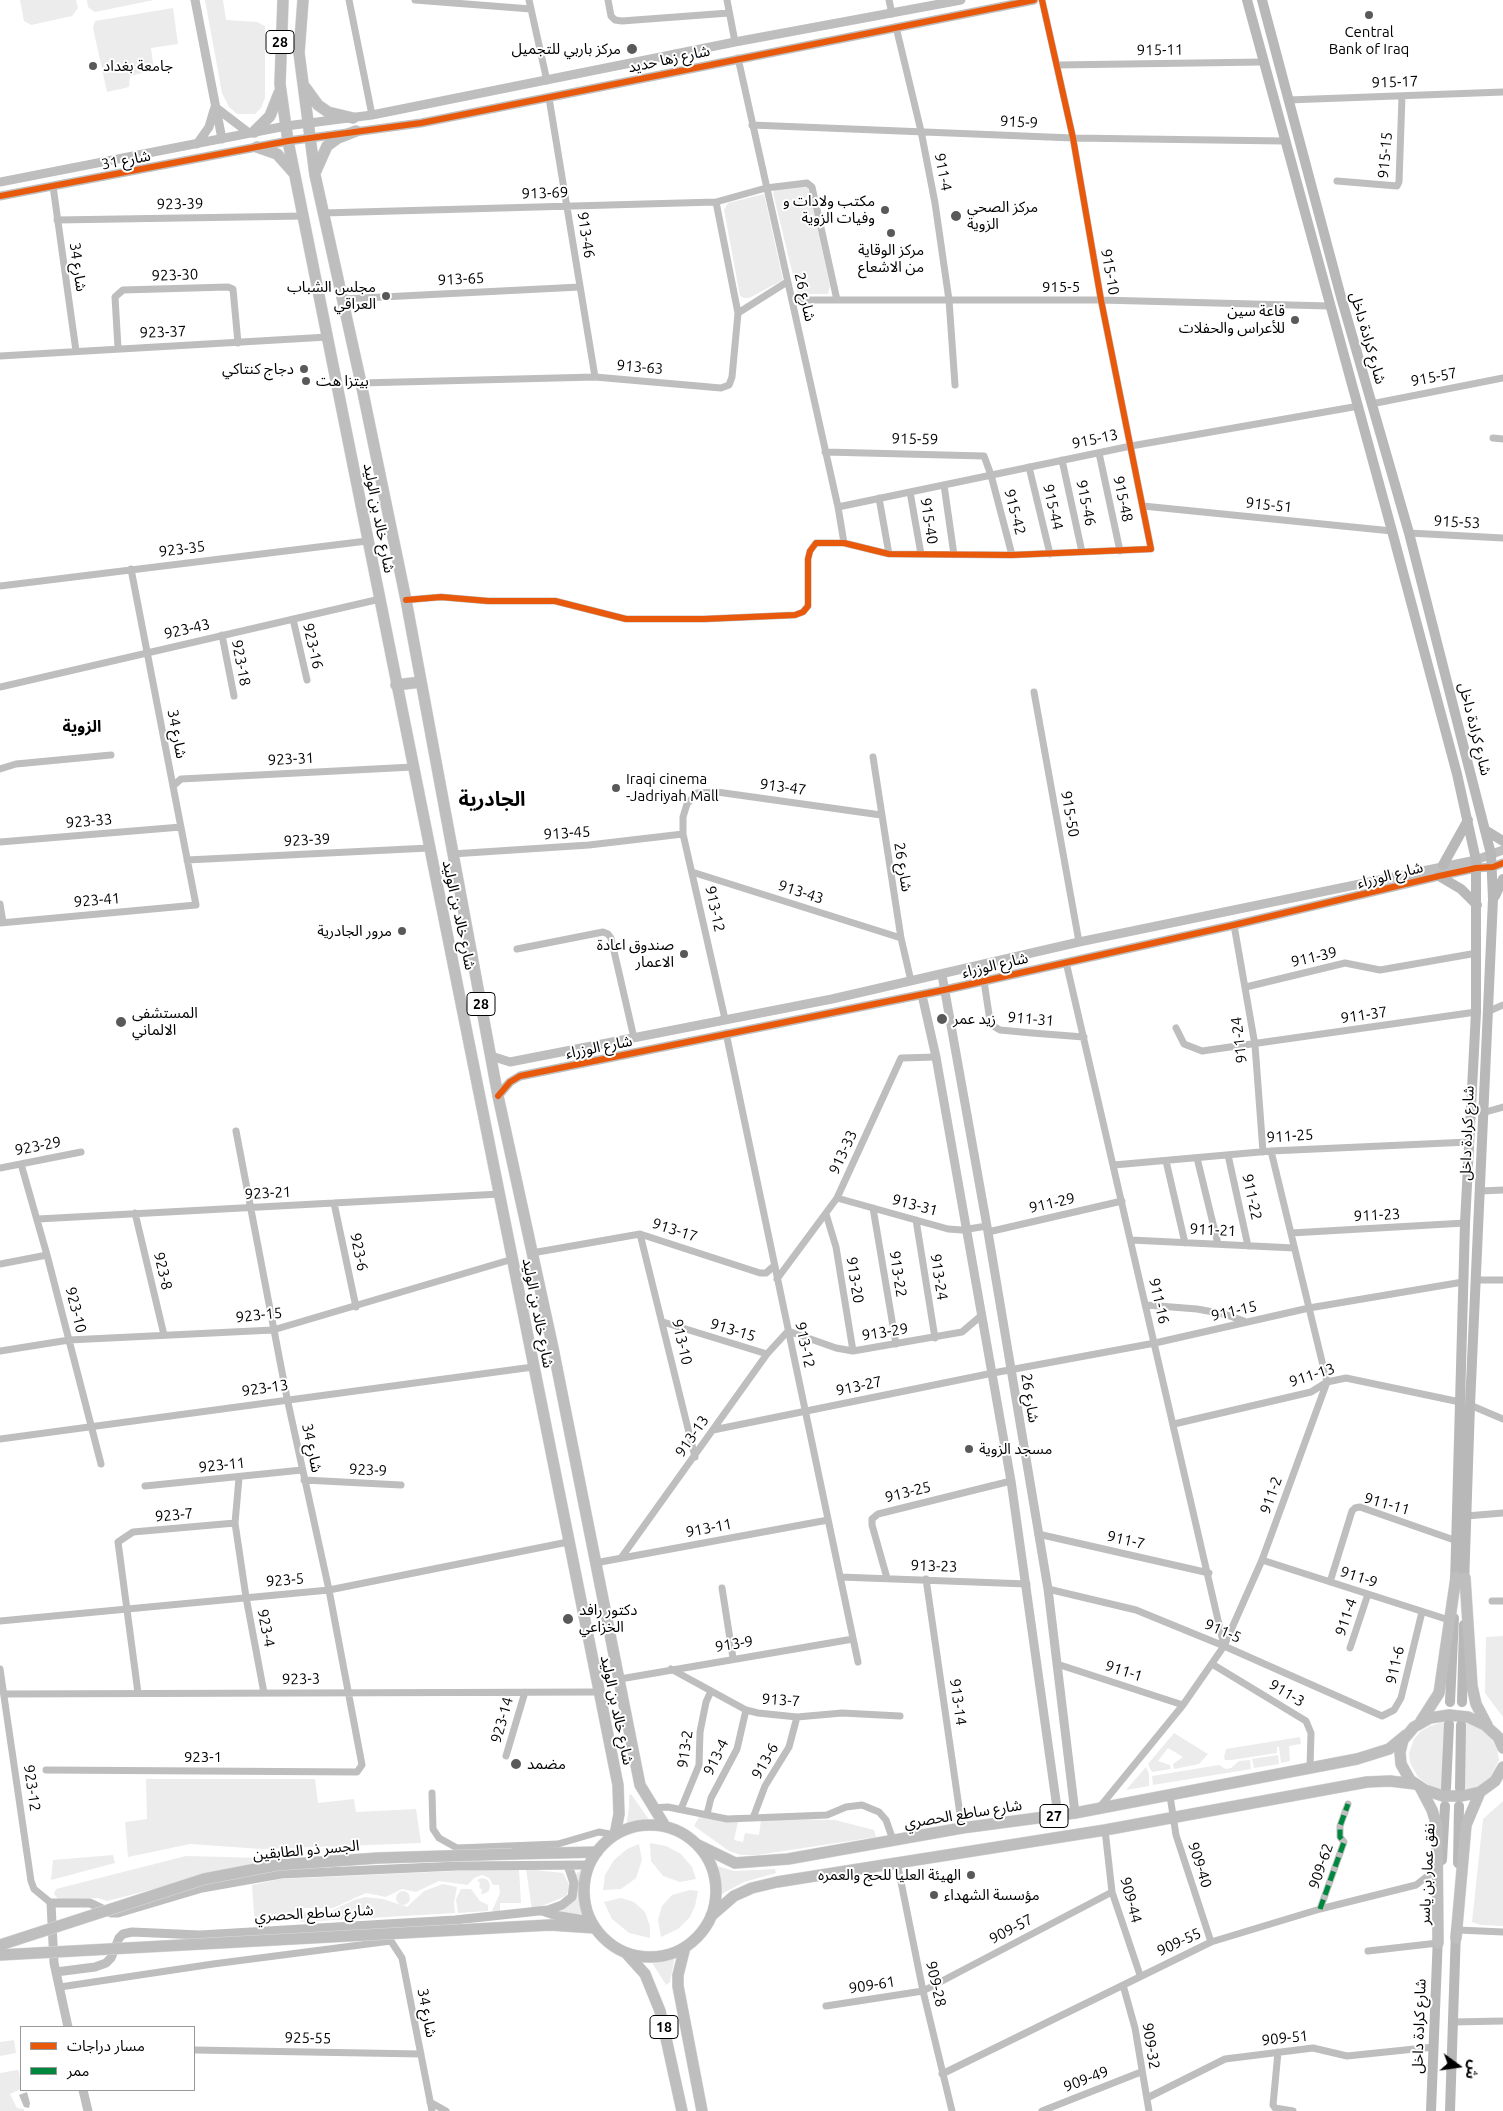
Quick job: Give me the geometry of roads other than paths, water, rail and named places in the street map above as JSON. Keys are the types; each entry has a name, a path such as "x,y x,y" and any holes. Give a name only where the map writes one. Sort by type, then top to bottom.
{"main road":[{"name":"شارع خالد بن الوليد","path":"283,0 280,84 288,141 618,1785 619,1814 615,1835"},
{"name":"شارع خالد بن الوليد","path":"304,0 299,38 302,82 314,137 315,175 406,600 498,1096 532,1253 594,1563 620,1679 640,1785 652,1808 665,1826"},
{"name":"شارع كرادة داخل","path":"1247,0 1328,303 1359,406 1468,820 1476,864 1476,1012 1463,1282 1466,1516 1460,1577"},
{"name":"شارع كرادة داخل","path":"1262,0 1341,297 1409,533 1493,867 1476,1280 1465,1404 1457,1541 1460,1577"},
{"path":"302,82 311,98 323,108 339,116 353,118"},
{"path":"252,133 263,125 276,106 280,84"},
{"path":"1283,137 1296,130"},
{"path":"315,175 327,146 338,138 356,131"},
{"path":"257,147 279,156 291,169 296,178"},
{"path":"1328,303 1341,297"},
{"path":"396,685 421,682"},
{"path":"1468,820 1441,871 1477,905"},
{"path":"1485,830 1503,841"},
{"path":"1493,899 1503,879"},
{"path":"489,1140 507,1136"},
{"path":"1419,1723 1439,1693 1449,1620 1460,1577"},
{"path":"1450,1702 1460,1577"},
{"path":"1460,1577 1462,1702"},
{"path":"1460,1577 1472,1686 1476,1704 1502,1744"},
{"path":"1419,1723 1436,1716 1455,1715 1474,1719 1490,1728"},
{"name":"شارع ساطع الحصري","path":"698,1846 722,1858 744,1864 788,1859 962,1828 1058,1816 1170,1796 1379,1754 1389,1749 1419,1723"},
{"path":"1446,1788 1449,1724"},
{"path":"1460,1788 1461,1725"},
{"path":"1406,1735 1401,1746 1400,1758 1404,1770 1417,1785 1432,1810 1437,1826 1438,1943"},
{"path":"1417,1785 1431,1793 1449,1797 1468,1796 1480,1792 1499,1779 1503,1767"},
{"name":"27","path":"711,1916 734,1896 752,1888 897,1862 1105,1830 1367,1782 1390,1781 1417,1785"},
{"path":"1450,2111 1457,1934 1466,1825 1480,1792"},
{"name":"نفق عمار بن ياسر","path":"1438,1943 1445,1806"},
{"name":"نفق عمار بن ياسر","path":"1457,1934 1459,1806"},
{"path":"639,1826 665,1826 683,1834 698,1846 709,1861 715,1879 716,1898 711,1916 701,1934 685,1947 666,1956 646,1957 626,1953 608,1943 593,1924 584,1893 589,1865 597,1852 615,1835 639,1826"},
{"name":"الجسر ذو الطابقين","path":"0,1946 204,1879 277,1865 378,1858 597,1852"},
{"path":"0,1954 593,1924"},
{"name":"شارع كرادة داخل","path":"1431,2111 1438,1943"},
{"name":"18","path":"685,1947 678,1975 678,1986 702,2111"},
{"name":"18","path":"626,1953 645,1974 660,2011 682,2111"}],"street":[{"path":"189,0 194,25 201,34"},
{"path":"195,0 222,139"},
{"path":"349,0 372,115"},
{"path":"415,0 531,9"},
{"path":"529,0 547,81"},
{"path":"608,0 611,16 615,20 622,22 729,13"},
{"path":"727,0 735,42"},
{"path":"889,0 892,14"},
{"name":"شارع زها حديد","path":"286,126 372,115 735,42 961,0"},
{"name":"شارع زها حديد","path":"288,141 421,123 1034,0"},
{"name":"915-10","path":"1042,0 1073,138 1101,300 1151,549 1120,551"},
{"name":"911-4","path":"896,27 922,131 935,203 949,300 955,385"},
{"name":"شارع 26","path":"738,58 838,507 844,543"},
{"name":"915-11","path":"1057,65 1263,62"},
{"name":"915-17","path":"1288,100 1503,92"},
{"name":"915-15","path":"1337,181 1397,186 1399,182 1402,96"},
{"name":"913-46","path":"549,98 595,377"},
{"path":"215,107 252,133"},
{"path":"197,144 209,127 215,107"},
{"name":"915-9","path":"752,124 1073,138 1283,137"},
{"name":"شارع 31","path":"0,182 286,126"},
{"name":"شارع 31","path":"0,196 288,141"},
{"name":"913-69","path":"323,213 716,202 766,188 801,182 812,186 837,300"},
{"name":"شارع 34","path":"52,186 76,351"},
{"name":"913-63","path":"361,384 595,377 721,388 729,385 732,377 738,313 716,202"},
{"name":"923-39","path":"57,220 304,216"},
{"path":"738,313 787,282"},
{"name":"923-30","path":"118,348 116,297 123,290 228,287 233,289 238,343"},
{"name":"913-65","path":"343,299 580,287"},
{"name":"915-5","path":"792,300 1101,300 1328,303"},
{"name":"923-37","path":"0,356 328,337"},
{"name":"915-57","path":"1371,404 1503,378"},
{"name":"915-13","path":"838,507 1131,446 1359,406"},
{"path":"1493,438 1503,439"},
{"name":"915-59","path":"825,452 980,454 986,460 991,475"},
{"name":"915-48","path":"1099,453 1120,551"},
{"name":"915-46","path":"1062,460 1082,552"},
{"name":"915-44","path":"1029,467 1050,554"},
{"name":"915-42","path":"991,475 1012,555"},
{"path":"944,484 954,555"},
{"name":"915-40","path":"910,492 921,554"},
{"path":"879,498 889,554"},
{"name":"915-51","path":"1143,506 1392,531"},
{"name":"915-53","path":"1409,533 1503,538"},
{"name":"923-35","path":"0,586 367,541"},
{"path":"406,600 441,597 488,601 555,601 626,619 704,619 795,615 804,612 808,606 807,569 810,551 816,543 844,543 889,554 1012,555 1120,551"},
{"name":"شارع 34","path":"131,569 196,905"},
{"name":"923-43","path":"0,687 380,599"},
{"name":"923-16","path":"293,619 307,680"},
{"name":"923-18","path":"222,635 234,696"},
{"name":"915-50","path":"1034,692 1079,942"},
{"path":"0,769 16,764 111,755"},
{"name":"شارع 26","path":"874,756 881,815 901,938 911,981"},
{"name":"923-31","path":"173,786 181,778 413,766"},
{"name":"913-47","path":"687,804 697,793 717,792 881,815"},
{"name":"913-12","path":"687,804 683,817 683,834 725,1019"},
{"name":"923-33","path":"0,842 181,827"},
{"name":"913-45","path":"452,854 589,845 683,834"},
{"name":"923-39","path":"187,860 429,848"},
{"name":"شارع الوزراء","path":"1476,864 1491,854 1503,850"},
{"name":"شارع الوزراء","path":"491,1056 510,1062 832,999 1079,942 1476,864 1493,867 1503,863"},
{"name":"شارع الوزراء","path":"498,1096 510,1082 520,1076 922,995 1234,925 1441,871"},
{"name":"913-43","path":"692,872 901,938"},
{"path":"0,904 1,923"},
{"name":"923-41","path":"1,923 196,905"},
{"name":"911-24","path":"1234,925 1255,1045 1267,1152"},
{"path":"517,950 603,932 608,934 611,938 634,1038"},
{"name":"911-39","path":"1246,987 1345,963 1380,970 1477,953"},
{"path":"1010,958 1012,974"},
{"name":"911-16","path":"1066,962 1209,1573 1224,1646"},
{"name":"شارع 26","path":"942,975 988,1229 1048,1589 1075,1813"},
{"name":"911-31","path":"984,981 990,1021 994,1027 1016,1032 1084,1037"},
{"path":"922,995 936,1057 1011,1481 1027,1584 1058,1816"},
{"path":"832,999 833,1013"},
{"path":"1487,1012 1503,1005"},
{"name":"911-37","path":"1176,1028 1184,1044 1202,1051 1255,1045 1476,1012"},
{"path":"653,1034 655,1048"},
{"name":"913-12","path":"726,1034 858,1662"},
{"name":"913-33","path":"777,1279 837,1198 901,1058 936,1057"},
{"path":"1482,1113 1503,1107"},
{"name":"شارع 34","path":"236,1131 273,1330 349,1692 362,1765 360,1770"},
{"name":"911-25","path":"1114,1165 1267,1152 1469,1142"},
{"name":"923-29","path":"0,1168 82,1152"},
{"path":"1267,1152 1294,1248 1327,1382"},
{"name":"911-22","path":"1228,1155 1248,1246"},
{"path":"1197,1158 1218,1244"},
{"path":"1166,1160 1186,1243"},
{"name":"923-10","path":"21,1164 38,1219 101,1464"},
{"path":"1480,1190 1503,1190"},
{"name":"923-21","path":"38,1219 500,1194"},
{"name":"913-31","path":"837,1198 948,1229 988,1229"},
{"name":"911-29","path":"988,1229 1122,1201"},
{"name":"923-6","path":"334,1203 356,1307"},
{"name":"913-22","path":"873,1208 896,1344"},
{"name":"923-8","path":"135,1213 164,1335"},
{"name":"913-20","path":"826,1214 836,1247 853,1351"},
{"name":"913-24","path":"916,1220 935,1338"},
{"name":"911-23","path":"1290,1233 1465,1223"},
{"name":"913-17","path":"532,1253 640,1234 760,1273 766,1273 774,1266"},
{"name":"913-10","path":"640,1234 695,1457"},
{"name":"911-21","path":"1131,1240 1294,1248"},
{"path":"0,1264 47,1254"},
{"name":"923-15","path":"0,1351 69,1340 273,1330 513,1259"},
{"path":"1476,1280 1503,1280"},
{"name":"911-15","path":"1011,1370 1155,1343 1309,1308 1463,1282"},
{"path":"1146,1305 1197,1309 1224,1314 1245,1322"},
{"name":"913-29","path":"788,1331 836,1348 853,1351 962,1332 982,1315"},
{"name":"913-15","path":"663,1322 766,1354"},
{"name":"913-13","path":"621,1558 695,1457 766,1354 788,1331"},
{"name":"923-13","path":"0,1439 287,1398 533,1367"},
{"name":"913-27","path":"713,1430 1011,1370"},
{"name":"911-13","path":"1174,1424 1310,1392 1327,1382 1346,1378 1465,1404 1503,1419"},
{"name":"911-2","path":"1099,1808 1183,1705 1224,1646 1262,1560 1327,1382"},
{"path":"1006,1454 1024,1450"},
{"name":"923-11","path":"145,1486 239,1478 302,1470"},
{"name":"923-4","path":"239,1478 235,1523 246,1597 264,1693"},
{"name":"923-9","path":"304,1480 401,1485"},
{"name":"913-25","path":"887,1578 872,1526 872,1519 878,1514 1011,1481"},
{"name":"911-11","path":"1330,1582 1352,1511 1356,1508 1360,1507 1457,1541"},
{"path":"1466,1516 1503,1513"},
{"name":"913-11","path":"594,1563 828,1520"},
{"name":"923-7","path":"126,1608 118,1542 133,1532 235,1523"},
{"name":"911-7","path":"1038,1534 1209,1573"},
{"name":"923-5","path":"0,1621 329,1590 568,1542"},
{"name":"911-9","path":"1262,1560 1449,1620"},
{"name":"913-23","path":"840,1577 1027,1584"},
{"name":"913-14","path":"926,1579 962,1828"},
{"path":"722,1588 733,1658"},
{"name":"911-5","path":"1048,1589 1136,1610 1224,1646 1382,1716"},
{"name":"911-4","path":"1350,1648 1368,1594"},
{"path":"1492,1602 1503,1601"},
{"path":"126,1608 138,1693"},
{"name":"911-6","path":"1382,1716 1389,1715 1401,1698 1422,1612"},
{"name":"913-9","path":"620,1679 733,1658 853,1639"},
{"name":"911-1","path":"1056,1664 1183,1705"},
{"name":"911-3","path":"1212,1664 1306,1721 1311,1733 1310,1767"},
{"name":"923-12","path":"0,1669 31,1881 34,1889 51,1903"},
{"name":"913-7","path":"672,1669 746,1710 797,1717 842,1714 900,1716"},
{"name":"913-2","path":"681,1809 699,1766 700,1732 706,1702 711,1691"},
{"name":"923-14","path":"506,1756 525,1692"},
{"name":"923-3","path":"5,1694 598,1692"},
{"name":"913-4","path":"707,1814 711,1798 737,1749 746,1710"},
{"name":"913-6","path":"753,1818 761,1794 789,1747 797,1717"},
{"name":"923-1","path":"46,1770 357,1772 360,1770"},
{"path":"432,1793 433,1829 439,1838 457,1848 558,1844 599,1832 615,1835"},
{"name":"909-40","path":"1170,1796 1176,1834 1211,1942"},
{"name":"909-62","path":"1320,1909 1344,1842 1340,1837 1340,1826 1348,1804"},
{"path":"652,1808 668,1806 727,1818 753,1818 827,1814 846,1807 862,1805 879,1812 886,1820 893,1840"},
{"name":"909-44","path":"1105,1830 1112,1892 1140,1975"},
{"name":"909-28","path":"897,1862 922,1991 952,2111"},
{"path":"68,2026 53,1954 51,1903 90,1903 111,1913 118,1913 202,1888 281,1874 457,1866 589,1865"},
{"path":"542,1911 562,1905 572,1897 574,1883 568,1866"},
{"name":"909-55","path":"942,2074 1140,1975 1211,1942 1320,1909 1416,1886 1438,1868"},
{"name":"909-57","path":"922,1991 1112,1892"},
{"name":"شارع ساطع الحصري","path":"56,1972 95,1967 106,1963 111,1958 119,1938 123,1934 132,1932 200,1934 386,1924 542,1911 593,1924"},
{"name":"شارع 34","path":"386,1924 391,1941 402,1958 432,2111"},
{"path":"1457,1934 1503,1932"},
{"path":"60,1987 213,1964 391,1941"},
{"path":"1368,1951 1438,1943"},
{"name":"909-32","path":"1123,1985 1135,2028 1149,2111"},
{"name":"909-61","path":"826,2006 922,1991"},
{"path":"1453,2022 1503,2021"},
{"name":"909-51","path":"1147,2098 1225,2059 1313,2048 1347,2056 1434,2047"},
{"name":"925-55","path":"195,2050 421,2054"},
{"path":"1278,2052 1272,2105 1275,2108 1293,2111"},
{"name":"909-49","path":"1042,2111 1141,2072"},
{"path":"83,2091 88,2111"},
{"path":"430,2102 446,2111"}],"place":[{"name":"Central Bank of Iraq","path":"1369,15"},
{"name":"مركز باربي للتجميل","path":"632,49"},
{"name":"جامعة بغداد","path":"93,66"},
{"name":"مكتب ولادات و وفيات الزوية","path":"885,210"},
{"name":"مركز الصحي الزوية","path":"956,216"},
{"name":"مركز الوقاية من الاشعاع","path":"891,233"},
{"name":"مجلس الشباب العراقي","path":"386,296"},
{"name":"قاعة سين للأعراس والحفلات","path":"1295,320"},
{"name":"دجاج كنتاكي","path":"304,369"},
{"name":"بيتزا هت","path":"306,381"},
{"name":"Iraqi cinema -Jadriyah Mall","path":"616,788"},
{"name":"مرور الجادرية","path":"402,931"},
{"name":"صندوق اعادة الاعمار","path":"684,954"},
{"name":"زيد عمر","path":"942,1019"},
{"name":"المستشفى الالماني","path":"121,1022"},
{"name":"مسجد الزوية","path":"969,1449"},
{"name":"دكتور رافد الخزاعي","path":"568,1619"},
{"name":"مضمد","path":"516,1764"},
{"name":"الهيئة العليا للحج والعمره","path":"971,1875"},
{"name":"مؤسسة الشهداء","path":"934,1895"}],"district":[{"name":"الزوية","path":"82,727"},
{"name":"الجادرية","path":"492,799"}]}
